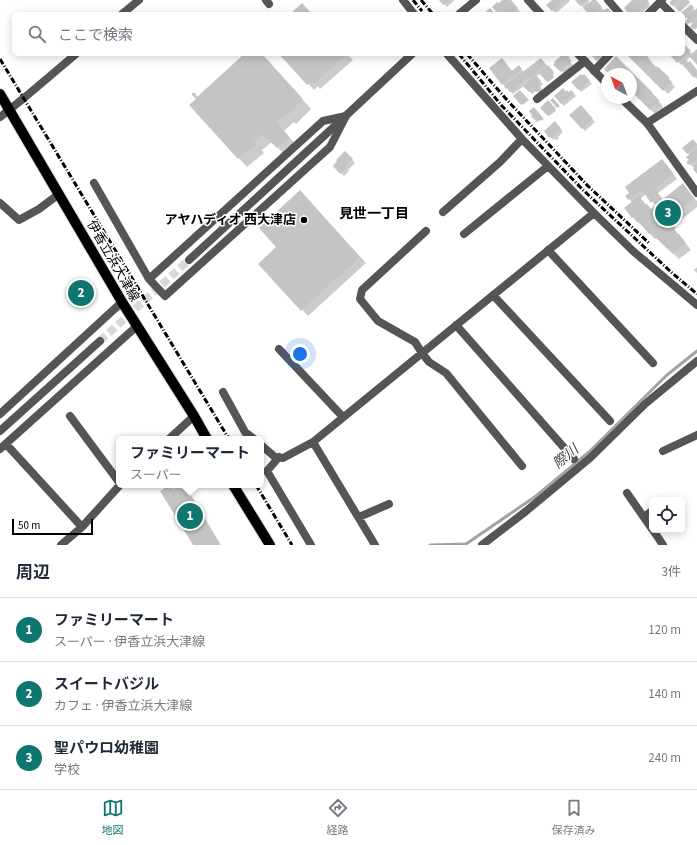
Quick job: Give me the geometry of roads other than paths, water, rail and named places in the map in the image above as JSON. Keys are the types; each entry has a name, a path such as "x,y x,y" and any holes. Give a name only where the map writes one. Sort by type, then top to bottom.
{"main road":[{"name":"伊香立浜大津線","path":"0,94 122,302 205,436"},
{"path":"235,488 270,545"}],"street":[{"path":"124,12 139,0"},
{"path":"402,0 412,12"},
{"path":"461,12 476,0"},
{"path":"528,0 539,12"},
{"path":"608,0 618,12"},
{"path":"650,12 661,1 670,12"},
{"path":"685,28 697,40"},
{"path":"0,117 74,56"},
{"path":"189,260 410,56"},
{"path":"449,56 522,139 594,213 634,252 697,305"},
{"path":"580,56 601,78"},
{"path":"594,71 608,56"},
{"path":"537,99 585,61"},
{"path":"647,123 697,91"},
{"path":"627,104 647,123 697,193"},
{"path":"94,183 150,279 165,296 330,147 346,116"},
{"path":"150,279 323,121 346,116"},
{"path":"443,212 500,162 522,139"},
{"path":"464,234 548,166"},
{"path":"0,203 19,220 39,209 59,194"},
{"path":"264,448 275,457 283,458 313,442 594,213"},
{"path":"426,231 362,290 360,299 378,321 415,342 429,362 446,373 522,466"},
{"path":"548,250 653,363"},
{"path":"493,295 610,421"},
{"path":"0,414 122,302"},
{"path":"456,325 574,459"},
{"path":"82,527 3,446 137,326"},
{"path":"0,431 100,341"},
{"path":"279,349 343,417"},
{"path":"482,545 525,512 590,458 645,404 697,361"},
{"path":"223,392 245,432 250,436"},
{"path":"70,416 116,478"},
{"path":"172,436 194,416"},
{"path":"663,450 697,435"},
{"path":"313,442 375,545"},
{"path":"279,457 267,471 311,545"},
{"path":"61,545 82,527 117,488"},
{"path":"627,493 649,525"},
{"path":"359,517 389,504"},
{"path":"644,517 649,513"},
{"path":"654,533 663,545"}],"waterway":[{"name":"際川","path":"430,545 466,544 536,496 589,452 667,375 697,351"}],"tunnel":[{"path":"100,341 189,260"}],"railway":[{"path":"413,0 422,11"},
{"path":"421,0 431,12"},
{"path":"461,56 502,106 583,190 671,272 697,294"},
{"path":"469,56 507,100 588,186 650,244"},
{"path":"0,59 227,436"},
{"path":"258,488 292,545"}],"place":[{"name":"聖パウロ幼稚園","path":"668,213"},
{"name":"アヤハディオ 西大津店","path":"304,220"},
{"name":"スイートバジル","path":"81,293"},
{"name":"ファミリーマート","path":"190,516"}],"district":[{"name":"見世一丁目","path":"374,214"}]}
